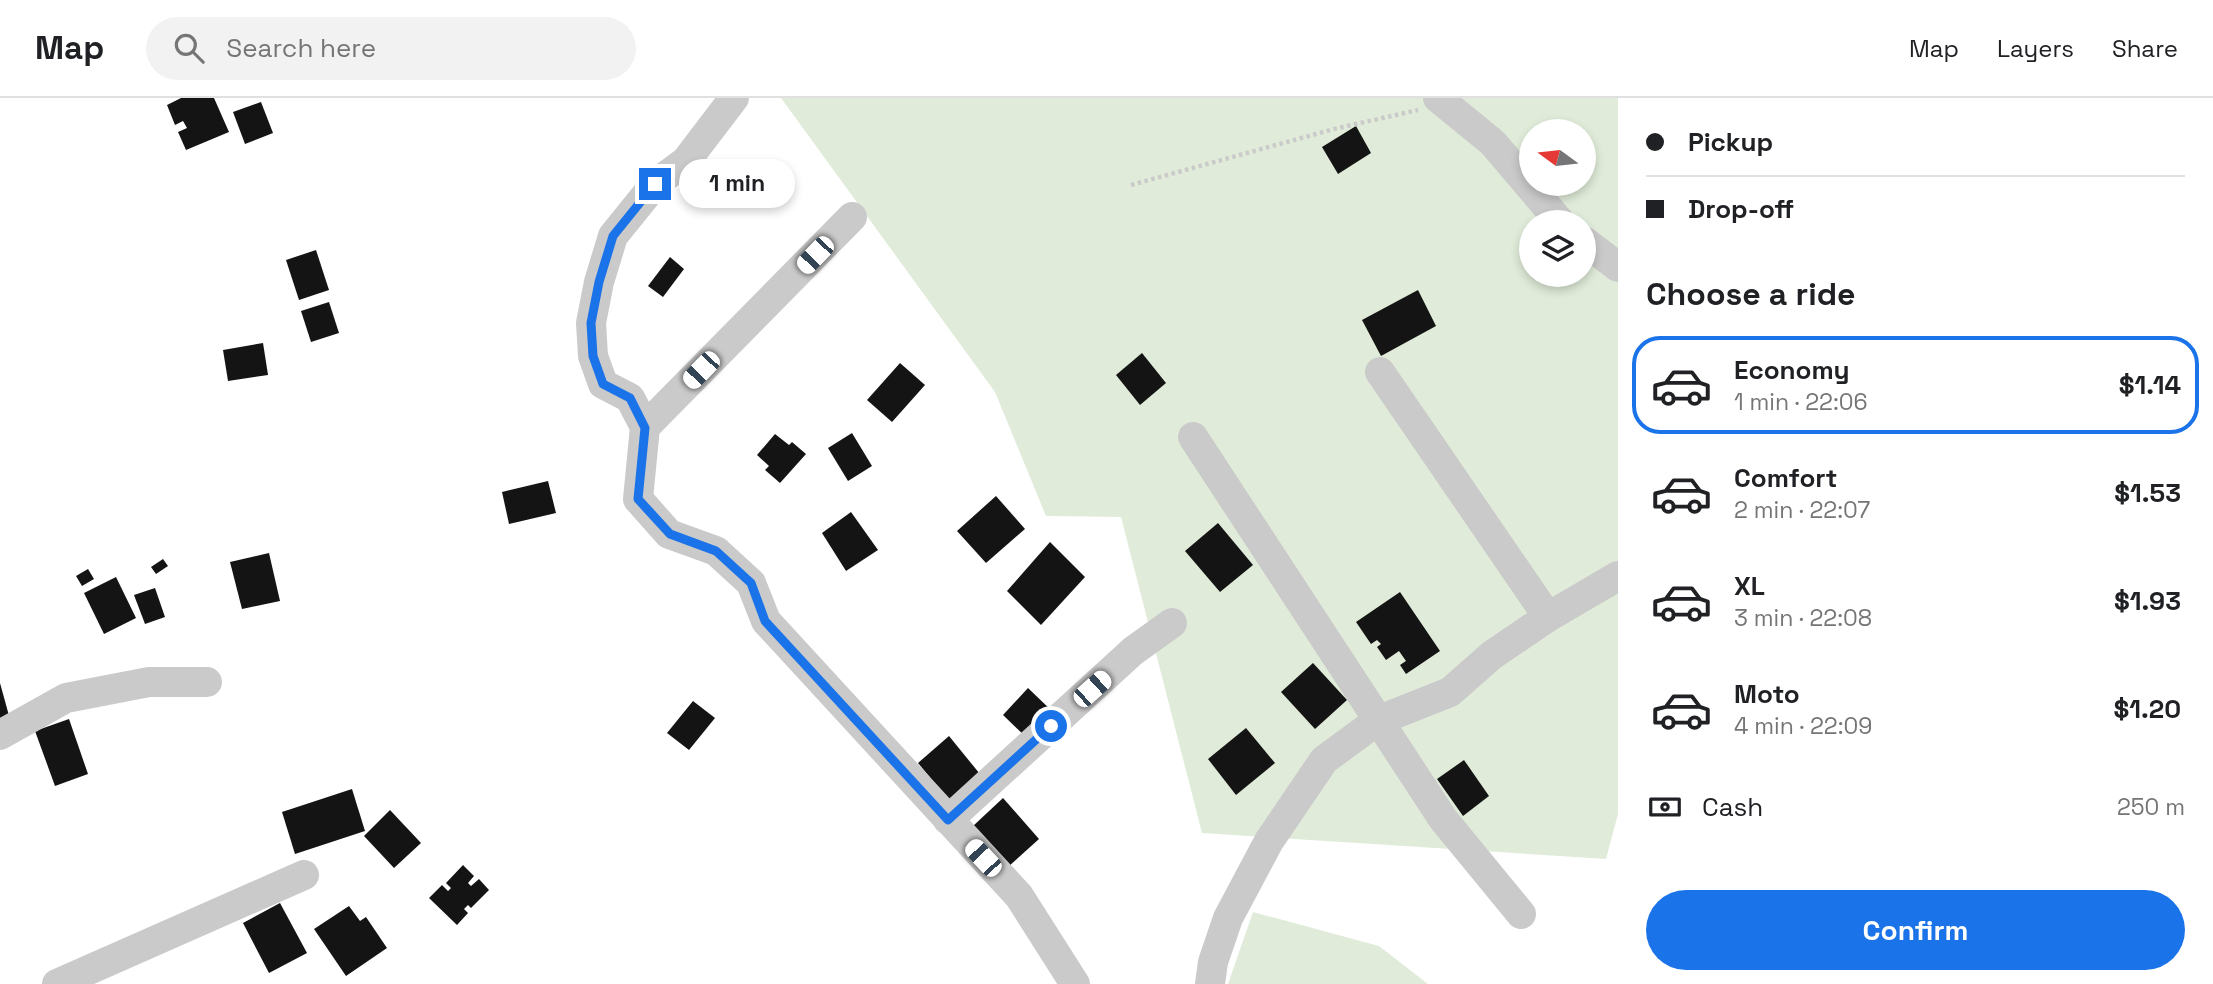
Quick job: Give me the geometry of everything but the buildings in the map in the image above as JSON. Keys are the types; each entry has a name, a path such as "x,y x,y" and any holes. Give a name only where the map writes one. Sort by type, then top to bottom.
{"street":[{"path":"734,98 686,160 655,184 613,236 599,282 591,323 593,356 603,384 630,398 645,428 638,499 670,534 716,551 751,583 765,621 1018,896 1075,984"},
{"path":"1442,101 1493,143 1550,210"},
{"path":"645,428 852,217"},
{"path":"1596,250 1618,267"},
{"path":"1380,372 1548,617"},
{"path":"1193,437 1443,819 1521,914"},
{"path":"1210,984 1213,962 1228,918 1269,841 1324,760 1377,721 1450,692 1492,655 1548,617 1618,576"},
{"path":"948,820 1133,651 1172,623"},
{"path":"0,735 66,698 149,682 206,682"},
{"path":"57,984 304,875"}],"path":[{"path":"1130,185 1442,101"}],"green space":[{"path":"781,98 1618,98 1618,814 1606,859 1202,833 1121,517 1046,516 995,392"},
{"path":"1253,912 1379,946 1428,984 1228,984"}],"route":[{"path":"655,184 613,236 599,282 591,323 593,356 603,384 630,398 645,428 638,499 670,534 716,551 751,583 765,621 948,820 1051,726"}]}
